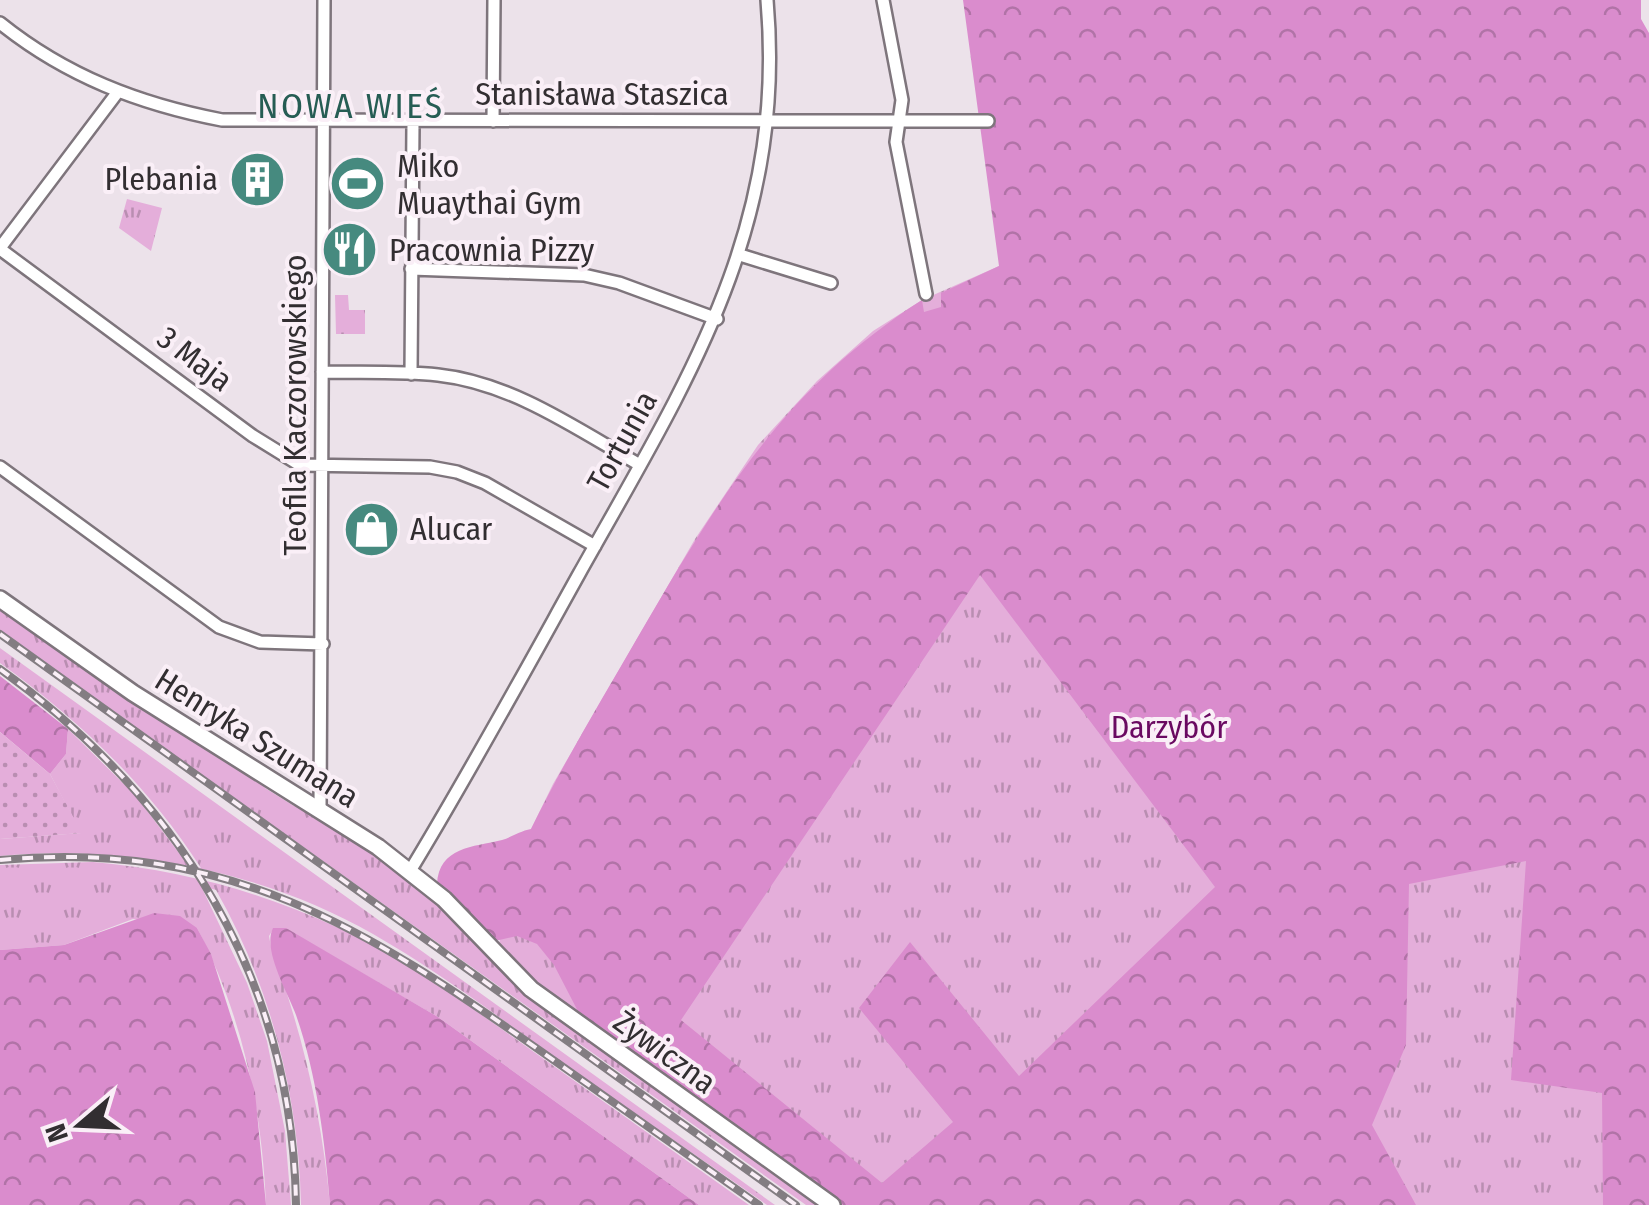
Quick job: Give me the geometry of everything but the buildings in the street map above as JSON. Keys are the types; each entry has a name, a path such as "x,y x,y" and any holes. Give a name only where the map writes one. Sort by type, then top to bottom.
{"street":[{"name":"Teofila Kaczorowskiego","path":"320,810 324,0"},
{"path":"493,120 494,0"},
{"name":"Tortunia","path":"410,871 595,546 717,319 740,255 767,121 766,0"},
{"path":"882,0 902,100 896,142 926,294"},
{"name":"Stanisława Staszica","path":"0,24 69,70 117,93 222,120 988,121"},
{"path":"0,248 117,93"},
{"path":"411,374 413,122"},
{"name":"3 Maja","path":"0,248 253,436 300,466 430,467 472,476 595,546"},
{"path":"740,255 831,282"},
{"path":"411,269 584,275 619,283 717,319"},
{"path":"322,372 458,378 509,394 640,465"},
{"path":"0,467 219,628 260,642 322,644"},
{"name":"Henryka Szumana","path":"0,598 133,693 410,871 477,932"},
{"name":"Żywiczna","path":"477,932 531,989 832,1205"}],"green space":[{"name":"Darzybór","path":"963,0 1641,0 1641,19 1649,33 1649,1205 1603,1205 1602,1093 1511,1080 1526,861 1409,884 1406,1045 1372,1125 1416,1205 840,1205 583,1021 554,965 537,944 517,936 495,941 437,884 444,863 459,851 531,829 668,585 727,492 793,409 831,370 922,300 924,312 941,307 941,293 999,266","holes":["980,575 1215,887 1019,1076 910,942 859,1008 953,1122 882,1183 681,1020"]},
{"path":"127,199 162,208 151,251 119,228"},
{"name":"Darzybór","path":"1535,199 1649,1205 832,1205 496,954 531,829 553,784 695,539 758,445 817,381 873,331 922,300 999,266"},
{"path":"335,295 348,295 349,310 365,310 365,334 336,334"},
{"path":"0,604 261,779 265,788 294,806 298,802 395,865 486,950 824,1205 806,1205 0,631"},
{"path":"0,648 775,1205 767,1205 423,965 331,912 240,878 192,867 96,854 0,856 0,839 81,833 50,774 66,754 68,729 136,796 188,865 201,868 158,809 110,756 58,708 0,663"},
{"path":"0,676 68,729 66,754 50,774 0,732"},
{"path":"0,732 50,774 82,833 0,839"},
{"path":"93,862 223,885 305,913 384,951 423,973 749,1205 699,1205 438,1017 286,929 274,928 269,936 271,947 309,1074 330,1205 301,1205 287,1082 266,1003 216,890 201,886 247,983 267,1041 285,1131 291,1205 266,1205 260,1133 247,1063 226,994 197,928 133,919 64,945 0,950 0,865"},
{"path":"154,913 180,916 197,928 211,954 255,1092 266,1205 0,1205 0,950 64,945"},
{"path":"273,928 286,928 438,1017 699,1205 330,1205 315,1085 296,1015 273,959"}],"railway":[{"path":"0,634 796,1205"},
{"path":"0,669 64,720 121,776 172,836 214,901 248,971 274,1044 290,1123 296,1205"},
{"path":"0,860 81,857 156,864 225,879 290,902 353,931 477,1007 759,1205"}],"place":[{"name":"Plebania","path":"257,179"},
{"name":"Miko Muaythai Gym","path":"358,184"},
{"name":"Pracownia Pizzy","path":"350,250"},
{"name":"Alucar","path":"371,529"}],"district":[{"name":"NOWA WIEŚ","path":"351,106"}]}
